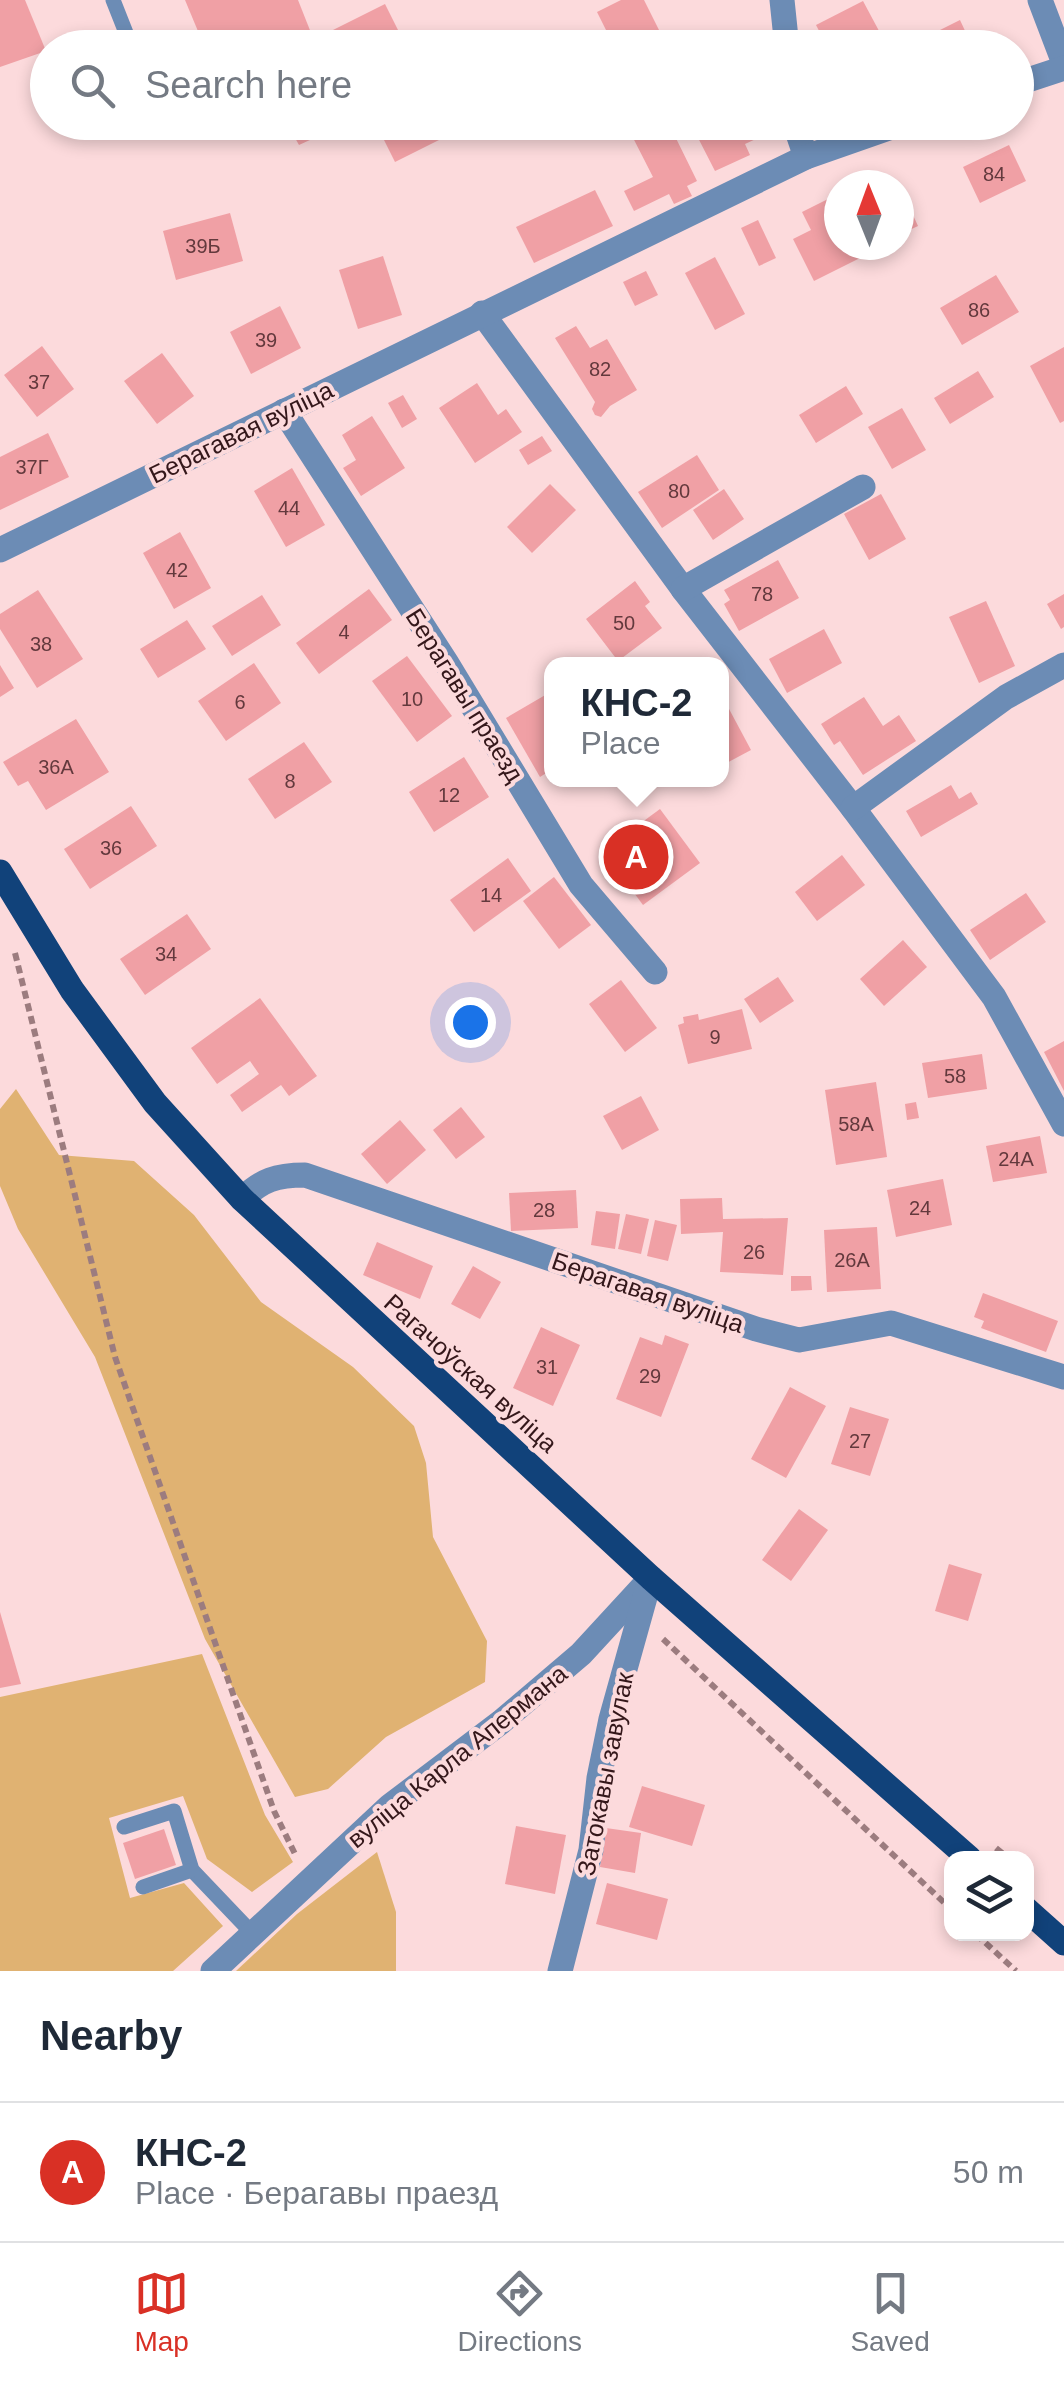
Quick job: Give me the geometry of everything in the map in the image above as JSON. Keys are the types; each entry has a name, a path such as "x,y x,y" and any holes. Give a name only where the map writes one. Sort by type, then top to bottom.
{"main road":[{"name":"Рагачоўская вуліца","path":"0,872 82,1004 156,1103 242,1200 651,1578 961,1851"},
{"path":"1034,1916 1064,1942"}],"street":[{"path":"782,0 785,30"},
{"path":"1034,77 1064,65 1040,0"},
{"path":"800,140 806,157"},
{"name":"Берагавая вуліца","path":"0,550 806,157 855,140"},
{"path":"482,314 683,590 994,996 1064,1124"},
{"name":"Берагавы праезд","path":"284,411 446,662 581,885 655,972"},
{"path":"683,590 863,486"},
{"path":"853,808 1006,697 1064,666"},
{"name":"Берагавая вуліца","path":"242,1200 260,1182 280,1175 304,1175 770,1333 799,1340 891,1323 1064,1376"},
{"name":"вуліца Карла Апермана","path":"213,1971 390,1806 501,1722 581,1654 651,1578"},
{"name":"Затокавы завулак","path":"560,1971 590,1850 612,1718 651,1578"}],"lane":[{"path":"112,0 124,30"},
{"path":"124,1828 174,1811 192,1870 252,1934"},
{"path":"142,1887 192,1870"}],"path":[{"path":"14,952 115,1357 274,1811 300,1866 312,1879"},
{"path":"640,1617 944,1902"},
{"path":"984,1941 1016,1971"}],"shaded area":[{"path":"16,1089 59,1155 134,1161 194,1215 261,1302 353,1367 414,1426 426,1463 433,1537 487,1641 485,1682 386,1737 328,1789 295,1797 205,1639 95,1357 18,1229 0,1186 0,1109"},
{"path":"202,1654 265,1815 293,1862 252,1892 207,1859 183,1796 109,1818 130,1898 184,1883 223,1926 173,1971 0,1971 0,1697"},
{"path":"377,1852 396,1912 396,1971 236,1971 297,1914"}],"building":[{"path":"0,0 25,0 37,30 30,30 30,57 0,67"},
{"path":"185,0 298,0 310,30 198,30"},
{"path":"621,0 644,0 659,30 606,30 597,12"},
{"path":"863,1 879,30 819,30 816,25"},
{"path":"385,4 398,30 333,30"},
{"path":"960,20 965,30 940,30"},
{"path":"384,140 439,140 395,162"},
{"path":"634,140 677,140 697,181 687,186 692,196 674,204 669,194 634,211 624,191 653,177"},
{"path":"699,140 754,140 745,144 750,155 715,171"},
{"path":"1009,145 1026,181 980,203 963,167"},
{"path":"595,190 613,226 534,263 516,227"},
{"path":"824,201 824,260 856,260 814,281 793,239 811,230 802,212"},
{"path":"230,213 243,261 176,280 163,231"},
{"path":"758,220 776,258 759,266 741,228"},
{"path":"383,256 402,315 358,329 339,270"},
{"path":"715,257 745,314 715,330 685,273"},
{"path":"646,271 658,295 635,306 623,282"},
{"path":"996,275 1019,312 962,345 940,308"},
{"path":"280,306 301,348 251,374 230,332"},
{"path":"576,326 590,348 607,339 637,390 610,406 601,417 595,415 595,402 555,338"},
{"path":"42,346 74,389 37,417 4,375"},
{"path":"1064,347 1064,421 1060,423 1030,366"},
{"path":"162,353 194,396 157,424 124,381"},
{"path":"978,371 994,397 950,424 934,398"},
{"path":"477,383 498,415 506,409 522,432 475,463 439,408"},
{"path":"846,386 863,414 816,443 799,415"},
{"path":"403,395 417,419 402,428 388,403"},
{"path":"902,408 926,450 892,469 868,427"},
{"path":"372,416 405,468 361,496 343,468 356,460 342,435"},
{"path":"48,433 69,477 0,510 0,457"},
{"path":"542,436 552,451 528,465 519,450"},
{"path":"697,455 719,490 662,528 638,492"},
{"path":"292,468 325,525 286,547 254,491"},
{"path":"550,484 576,510 532,553 507,527"},
{"path":"724,489 744,519 713,540 693,510"},
{"path":"881,494 906,539 869,560 844,514"},
{"path":"180,532 211,588 174,609 143,553"},
{"path":"778,560 799,598 739,631 724,604 730,600 724,590"},
{"path":"635,581 650,602 645,606 662,628 623,657 615,657 586,619"},
{"path":"369,589 392,620 319,674 296,643"},
{"path":"38,590 83,659 37,688 0,629 0,614"},
{"path":"1064,594 1064,627 1061,629 1047,604"},
{"path":"262,595 281,625 232,656 212,626"},
{"path":"986,601 1015,666 979,683 949,617"},
{"path":"187,620 206,649 158,678 140,649"},
{"path":"824,629 842,663 787,693 769,659"},
{"path":"407,656 452,716 417,742 372,681"},
{"path":"254,663 281,703 226,741 198,701"},
{"path":"0,665 14,688 0,697"},
{"path":"544,696 544,774 540,777 506,718"},
{"path":"864,697 883,726 899,715 916,741 863,775 840,741 834,745 821,724"},
{"path":"729,709 751,750 729,762"},
{"path":"76,719 109,772 46,810 28,781 18,786 3,762"},
{"path":"304,742 332,782 275,819 248,779"},
{"path":"464,757 489,797 434,832 409,792"},
{"path":"951,785 959,799 971,792 978,804 921,837 906,811"},
{"path":"131,806 157,846 90,889 64,849"},
{"path":"660,809 700,863 643,905 603,851"},
{"path":"842,855 865,885 817,921 795,892"},
{"path":"508,858 531,891 474,932 450,900"},
{"path":"554,877 591,925 559,949 523,901"},
{"path":"1026,893 1046,922 990,960 970,930"},
{"path":"187,914 211,949 145,995 120,959"},
{"path":"903,940 927,967 884,1006 860,979"},
{"path":"778,977 794,1001 760,1023 744,999"},
{"path":"621,980 657,1028 625,1052 589,1004"},
{"path":"260,998 317,1076 289,1096 281,1085 242,1112 230,1095 259,1074 250,1061 217,1084 191,1048"},
{"path":"742,1009 752,1049 688,1064 678,1025 684,1023 683,1017 698,1014 699,1020"},
{"path":"1064,1041 1064,1091 1044,1052"},
{"path":"982,1054 987,1089 928,1098 922,1063"},
{"path":"876,1082 887,1157 836,1165 825,1090"},
{"path":"641,1096 659,1130 622,1150 603,1116"},
{"path":"916,1102 919,1118 907,1120 905,1104"},
{"path":"461,1107 485,1137 456,1159 433,1130"},
{"path":"400,1120 426,1150 387,1184 361,1154"},
{"path":"1040,1136 1047,1173 993,1182 986,1146"},
{"path":"943,1179 952,1225 896,1237 887,1190"},
{"path":"576,1190 578,1228 511,1231 509,1193"},
{"path":"722,1198 723,1219 788,1218 783,1275 720,1272 723,1232 681,1234 680,1199"},
{"path":"596,1211 620,1214 615,1249 591,1245"},
{"path":"626,1214 649,1219 641,1254 618,1249"},
{"path":"655,1220 677,1225 668,1261 647,1256"},
{"path":"877,1227 881,1289 827,1292 824,1230"},
{"path":"377,1242 433,1266 420,1299 363,1275"},
{"path":"473,1266 501,1282 480,1319 451,1304"},
{"path":"791,1276 811,1276 812,1290 791,1291"},
{"path":"983,1293 1058,1321 1046,1352 981,1328 984,1321 974,1317"},
{"path":"541,1327 580,1345 553,1406 513,1388"},
{"path":"665,1335 689,1344 661,1417 616,1399 640,1337 662,1345"},
{"path":"790,1387 826,1406 786,1478 751,1459"},
{"path":"850,1407 889,1419 870,1476 831,1464"},
{"path":"799,1509 828,1530 791,1581 762,1560"},
{"path":"949,1564 982,1574 968,1621 935,1611"},
{"path":"0,1612 21,1684 0,1688"},
{"path":"642,1786 705,1805 692,1846 629,1827"},
{"path":"516,1826 566,1835 555,1894 505,1884"},
{"path":"606,1828 641,1833 635,1873 600,1867"},
{"path":"164,1829 176,1865 135,1879 123,1843"},
{"path":"607,1883 668,1899 657,1940 596,1924"}],"place":[{"name":"КНС-2","path":"636,857"}]}
